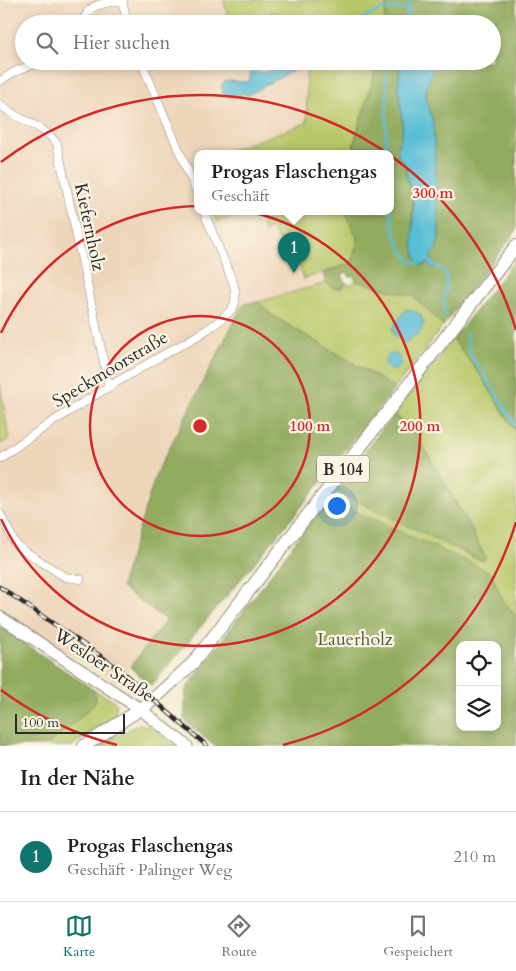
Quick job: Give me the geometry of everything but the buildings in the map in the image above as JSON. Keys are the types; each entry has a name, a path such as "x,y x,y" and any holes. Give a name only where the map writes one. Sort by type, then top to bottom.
{"main road":[{"name":"B 104","path":"84,746 140,709 169,687 193,663 516,246"}],"street":[{"path":"86,15 87,11 93,7 122,0 126,15"},
{"path":"0,81 19,70"},
{"path":"145,70 194,186"},
{"name":"Kiefernholz","path":"0,104 5,109 40,128 57,144 109,386"},
{"name":"Speckmoorstraße","path":"0,458 109,386 216,322 232,310 235,304 234,285 205,215"},
{"path":"0,514 20,548 65,577 80,579"},
{"name":"Wesloer Straße","path":"0,617 140,709 187,746"}],"shaded area":[{"path":"0,0 223,0 228,15 15,15 15,70 271,70 263,74 256,72 249,82 231,81 239,97 243,93 252,93 296,70 306,70 307,123 230,150 194,150 194,215 214,215 218,222 247,215 261,215 264,232 273,227 288,239 304,279 323,274 326,283 258,302 243,304 156,474 121,587 166,620 117,682 0,613 0,444 9,438 0,383"}],"green space":[{"path":"223,0 387,0 385,15 277,15 275,13 271,15 228,15"},
{"path":"387,0 516,0 516,231 443,326 413,296 356,281 353,275 350,277 347,272 342,275 346,284 341,288 332,288 326,283 323,274 352,263 358,239 346,215 394,215 394,150 353,150 375,70 400,70 398,87 403,128 402,140 399,144 399,157 406,166 405,173 412,192 413,225 419,264 432,262 430,256 436,250 439,236 433,120 428,109 427,84 432,70 501,70 501,15 385,15"},
{"path":"306,70 375,70 353,150 230,150 307,123"},
{"path":"214,215 242,215 217,222"},
{"path":"261,215 346,215 358,239 352,263 304,279 288,239 278,240 272,228 264,232"},
{"path":"516,259 516,432 483,379 453,339"},
{"path":"356,281 413,296 443,326 395,388 273,316 258,302 326,283 332,288 341,288 348,283 349,285"},
{"path":"258,302 273,316 395,388 298,511 151,686 130,667 166,620 121,587 156,474 243,304"},
{"path":"453,339 483,378 516,432 516,617 501,597 492,575 327,499 335,490 483,561 472,530 414,430 394,414"},
{"path":"0,383 9,439 0,444"},
{"path":"394,414 414,430 485,556 485,560 479,560 335,490"},
{"name":"Lauerholz","path":"327,499 486,570 492,575 501,597 516,617 516,746 214,746 184,720 186,689"},
{"path":"0,627 92,689 96,695 96,700 88,710 45,746 0,746"},
{"path":"92,689 113,700 117,705 115,715 72,746 45,746 96,700"},
{"path":"139,724 150,727 176,746 100,746"}],"water":[{"path":"271,12 277,15 268,15"},
{"path":"294,70 247,95 243,93 234,98 223,95 222,85 225,81 249,82 251,72"},
{"path":"400,70 432,70 427,84 426,96 433,120 439,236 436,250 430,256 435,266 433,269 428,263 422,266 414,252 412,192 406,166 397,151 403,128 398,87"},
{"path":"406,309 420,314 424,322 421,331 405,343 395,336 392,329"},
{"path":"393,354 401,362 393,370 385,362"}],"waterway":[{"path":"407,15 410,0"},
{"path":"370,15 381,10 395,8 409,11"},
{"path":"386,150 387,70"},
{"path":"391,215 398,243 406,256 411,262 421,263"},
{"path":"432,265 439,267 446,274 444,305 446,317"},
{"path":"466,333 471,356 516,425"}],"railway":[{"path":"0,587 115,666 207,746"}],"place":[{"name":"Progas Flaschengas","path":"294,273"}]}
